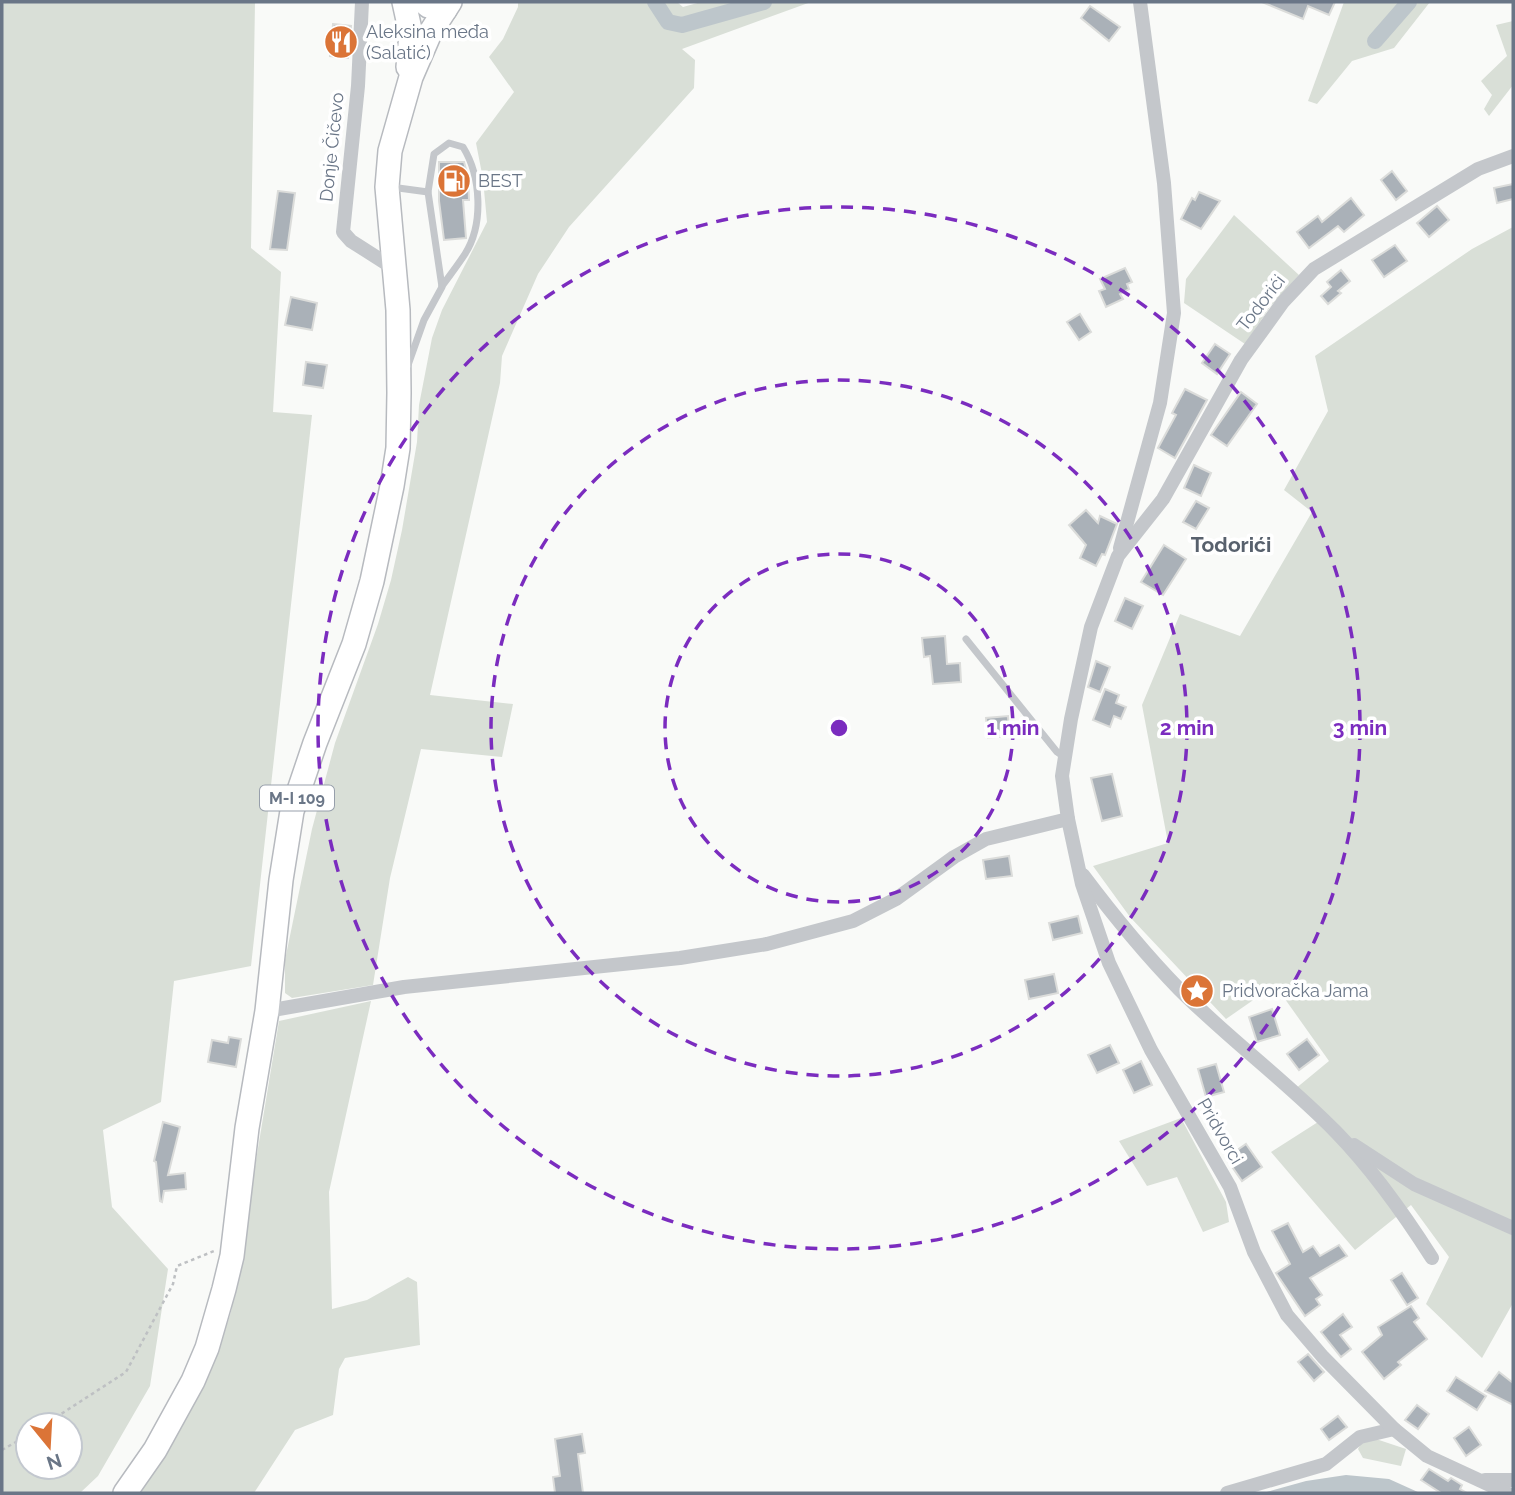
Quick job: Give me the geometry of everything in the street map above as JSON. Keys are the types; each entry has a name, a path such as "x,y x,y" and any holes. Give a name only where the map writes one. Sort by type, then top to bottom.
{"main road":[{"path":"404,2 411,34 405,91"},
{"path":"422,2 428,7 447,4"},
{"name":"M-I 109","path":"125,1493 155,1450 176,1413 207,1348 232,1256 247,1128 267,1011 281,880 292,811 314,743 354,644 372,581 398,448 398,310 387,187 390,152 405,91 430,33 447,4"}],"street":[{"name":"Donje Čičevo","path":"362,2 358,86 342,232 351,241 395,269"},
{"name":"Todorići","path":"1068,819 1062,776 1064,757 1091,627 1118,556 1160,403 1174,313 1164,183 1140,2"},
{"name":"Todorići","path":"1118,556 1163,499 1241,360 1283,302 1314,269 1478,169 1513,156"},
{"path":"267,1011 404,987 680,958 767,944 853,921 896,899 954,857 986,839 1068,819"},
{"name":"Pridvorci","path":"1068,819 1096,931 1109,963 1151,1050 1230,1187 1254,1252 1287,1315 1323,1357 1394,1429 1427,1456 1507,1493"},
{"path":"1079,868 1122,927 1180,989 1292,1088 1338,1134 1399,1207 1432,1258"},
{"path":"1338,1134 1414,1184 1513,1227"},
{"path":"1227,1493 1326,1464 1360,1437 1394,1429"},
{"name":"Pridvorci","path":"1476,1479 1513,1480"}],"lane":[{"path":"399,393 424,320 442,287 467,252 475,230 478,197 475,177 463,146 449,143 434,154 428,192 442,287"},
{"path":"387,187 428,192"},
{"path":"966,639 1057,752 1064,757"}],"path":[{"path":"66,1411 126,1372 173,1284 177,1266 222,1247"}],"shaded area":[{"path":"2,2 255,2 251,248 281,272 273,412 312,415 251,966 174,981 161,1102 103,1130 112,1207 168,1269 150,1386 98,1476 80,1493 2,1493"},
{"path":"518,2 677,2 683,7 701,2 811,2 682,49 695,60 694,88 569,227 538,274 502,356 500,383 430,695 513,704 502,757 421,749 390,878 373,985 292,998 285,993 285,960 312,829 335,743 391,580 417,442 419,405 432,338 442,310 487,222 476,143 514,92 489,57 503,39"},
{"path":"1344,2 1430,2 1394,48 1352,61 1317,104 1308,101"},
{"path":"1513,21 1513,85 1489,116 1484,109 1492,95 1481,81 1507,56 1496,25"},
{"path":"1234,215 1299,275 1270,307 1245,344 1184,303 1186,279"},
{"path":"1513,227 1513,1303 1482,1358 1426,1304 1449,1257 1411,1205 1355,1250 1271,1152 1318,1122 1289,1094 1329,1061 1275,985 1226,1019 1130,917 1093,866 1168,843 1142,705 1180,614 1240,636 1312,512 1284,490 1328,411 1315,356 1472,249"},
{"path":"371,1001 329,1192 332,1309 367,1300 408,1277 417,1282 420,1345 345,1358 339,1369 333,1415 295,1430 254,1493 134,1493 165,1456 214,1363 231,1312 279,1021"},
{"path":"1181,1118 1226,1202 1229,1222 1203,1232 1177,1177 1147,1186 1119,1141"},
{"path":"1370,1437 1406,1449 1401,1466 1363,1458 1358,1449 1362,1442"},
{"path":"1346,1475 1389,1479 1420,1493 1263,1493 1306,1481"}],"building":[{"path":"1262,2 1335,2 1329,15 1308,6 1303,19"},
{"path":"1090,6 1120,27 1109,41 1081,18"},
{"name":"Aleksina međa (Salatić)","path":"333,24 351,26 348,58 330,56"},
{"path":"439,162 464,162 469,200 463,200 466,238 444,240 439,201"},
{"path":"1392,171 1407,191 1396,200 1381,180"},
{"path":"1513,184 1513,199 1497,203 1494,188"},
{"path":"278,191 295,193 287,250 270,249"},
{"path":"1199,192 1220,201 1201,229 1181,219 1192,198 1195,200"},
{"path":"1351,198 1364,215 1344,232 1338,226 1309,248 1297,232 1318,216 1322,222"},
{"path":"1437,206 1449,220 1429,237 1417,223"},
{"path":"1395,245 1407,261 1384,277 1372,260"},
{"path":"1125,268 1132,282 1127,284 1129,289 1120,294 1123,299 1106,307 1099,291 1105,289 1100,279"},
{"path":"1341,270 1350,281 1328,304 1321,296 1331,287 1327,282"},
{"path":"291,297 317,303 312,330 285,325"},
{"path":"1080,314 1091,332 1079,340 1067,322"},
{"path":"1215,344 1230,354 1217,374 1202,363"},
{"path":"306,362 327,365 323,388 303,385"},
{"path":"1185,389 1207,400 1175,458 1158,448 1176,415 1172,413"},
{"path":"1241,392 1257,404 1227,446 1211,435"},
{"path":"1194,465 1211,473 1201,496 1184,488"},
{"path":"1196,501 1209,508 1196,529 1183,522"},
{"path":"1086,510 1098,523 1100,516 1117,524 1105,555 1102,554 1096,566 1080,558 1086,545 1069,525"},
{"path":"1164,545 1186,559 1163,595 1141,582"},
{"path":"1125,598 1143,606 1132,629 1115,621"},
{"path":"945,636 947,664 960,663 961,682 933,684 930,656 924,657 922,638"},
{"path":"1096,661 1110,667 1100,692 1088,687"},
{"path":"1105,689 1119,695 1116,703 1126,707 1121,719 1114,716 1110,727 1093,720"},
{"path":"1008,716 1009,736 988,738 986,718"},
{"path":"1112,774 1122,816 1102,821 1091,778"},
{"path":"1009,856 1012,876 986,879 983,860"},
{"path":"1078,916 1082,933 1053,940 1049,923"},
{"path":"1054,974 1058,993 1029,999 1025,980"},
{"path":"1272,1009 1280,1035 1257,1042 1249,1017"},
{"path":"229,1037 241,1039 236,1067 208,1062 212,1040 228,1043"},
{"path":"1307,1039 1319,1055 1299,1070 1287,1054"},
{"path":"1110,1045 1119,1063 1097,1073 1088,1055"},
{"path":"1141,1061 1152,1085 1134,1093 1123,1070"},
{"path":"1216,1064 1224,1092 1206,1097 1198,1069"},
{"path":"163,1122 180,1127 168,1175 185,1173 186,1189 164,1191 162,1202 154,1161"},
{"path":"1246,1144 1262,1167 1242,1181 1226,1158"},
{"path":"1288,1223 1303,1252 1313,1246 1320,1256 1339,1245 1347,1256 1310,1278 1322,1295 1316,1299 1320,1305 1305,1316 1276,1273 1290,1264 1272,1231"},
{"path":"1402,1273 1418,1298 1407,1305 1391,1280"},
{"path":"1411,1306 1419,1318 1414,1322 1427,1339 1398,1362 1401,1365 1384,1379 1362,1352 1382,1335 1378,1327"},
{"path":"1343,1314 1352,1327 1340,1335 1351,1349 1341,1357 1321,1332"},
{"path":"1308,1354 1324,1372 1314,1381 1298,1362"},
{"path":"1499,1372 1513,1383 1513,1405 1485,1391"},
{"path":"1456,1377 1486,1396 1477,1410 1447,1391"},
{"path":"1417,1405 1429,1414 1418,1429 1405,1420"},
{"path":"1338,1416 1347,1427 1329,1440 1321,1429"},
{"path":"1469,1427 1481,1445 1466,1456 1454,1438"},
{"path":"582,1434 585,1453 578,1454 583,1493 555,1493 553,1477 560,1476 555,1439"},
{"path":"1429,1469 1448,1481 1451,1478 1462,1485 1460,1489 1467,1493 1441,1493 1421,1480"}],"waterway":[{"path":"655,2 668,22 682,25 764,2"},
{"path":"1375,41 1409,2"}],"place":[{"name":"Aleksina međa (Salatić)","path":"341,42"},
{"name":"BEST","path":"454,181"},
{"name":"Pridvoračka Jama","path":"1197,991"}],"district":[{"name":"Todorići","path":"1231,545"}]}
